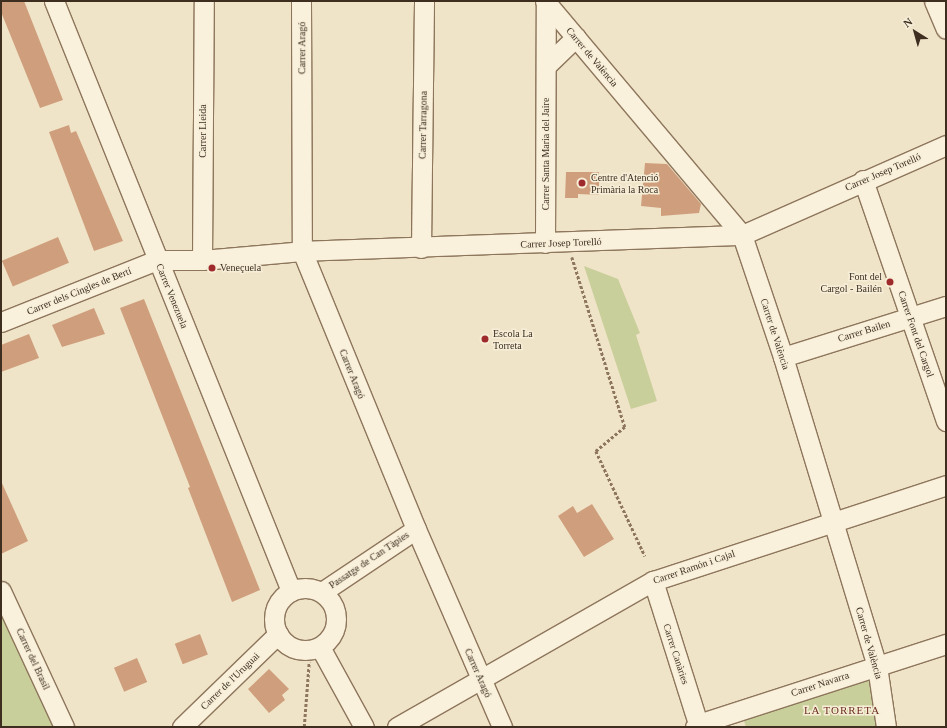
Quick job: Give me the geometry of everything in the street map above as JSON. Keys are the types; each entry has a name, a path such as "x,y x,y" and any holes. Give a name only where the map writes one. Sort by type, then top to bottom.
{"street":[{"name":"Carrer Venezuela","path":"54,1 290,591"},
{"name":"Carrer Lleida","path":"202,260 204,1"},
{"name":"Carrer Aragó","path":"302,1 302,251 416,528 502,727"},
{"name":"Carrer Tarragona","path":"421,248 424,1"},
{"path":"934,1 946,28"},
{"name":"Carrer de València","path":"545,2 742,235 783,357 834,520 877,666 886,727"},
{"name":"Carrer Santa Maria del Jaire","path":"545,2 547,65 545,243"},
{"path":"547,65 576,37"},
{"name":"Carrer Josep Torelló","path":"157,260 202,260 302,251 421,248 742,235 863,180 946,145"},
{"name":"Carrer Font del Cargol","path":"863,180 946,421"},
{"name":"Carrer dels Cingles de Bertí","path":"1,322 157,260"},
{"name":"Carrer Bailen","path":"783,357 946,306"},
{"name":"Carrer Ramón i Cajal","path":"397,727 653,580 834,520 946,485"},
{"name":"Passatge de Can Tàpies","path":"322,592 416,528"},
{"name":"Carrer Canàries","path":"653,580 697,726"},
{"path":"302,588 322,592 334,606 336,615 331,637 320,647 299,650 288,645 278,634 274,621 274,612 279,601 290,591 302,588"},
{"name":"Carrer del Brasil","path":"1,591 64,727"},
{"name":"Carrer de l'Uruguai","path":"182,727 278,634"},
{"name":"Carrer Navarra","path":"697,726 946,644"},
{"path":"320,647 364,727"}],"path":[{"path":"570,242 572,263 625,427 596,451 644,556"},
{"path":"304,727 309,676"}],"green space":[{"path":"584,266 618,279 640,333 636,335 657,401 631,409"},
{"path":"1,591 64,727 1,727"},
{"path":"877,666 886,727 746,727 740,710"}],"building":[{"path":"1,1 24,1 63,100 40,108 1,12"},
{"path":"69,125 71,133 76,131 123,241 94,251 49,132"},
{"path":"645,163 667,164 701,204 699,213 661,216 661,208 641,206"},
{"name":"Centre d'Atenció Primària la Roca","path":"566,172 599,172 599,195 578,194 578,198 565,198"},
{"path":"58,237 69,263 13,287 2,261"},
{"path":"144,299 260,590 232,602 188,488 190,487 120,308"},
{"path":"94,308 105,334 62,347 52,325"},
{"path":"29,334 39,358 1,372 1,345"},
{"path":"1,481 28,541 1,554"},
{"path":"592,504 614,539 584,557 558,516 573,506 577,513"},
{"path":"200,634 208,655 183,664 175,644"},
{"path":"137,658 147,682 124,692 114,668"},
{"path":"269,669 289,689 282,695 285,700 269,713 248,689"}],"place":[{"name":"Centre d'Atenció Primària la Roca","path":"582,183"},
{"name":"Veneçuela","path":"212,268"},
{"name":"Font del Cargol - Bailén","path":"890,282"},
{"name":"Escola La Torreta","path":"485,339"}],"district":[{"name":"LA TORRETA","path":"842,710"}]}
